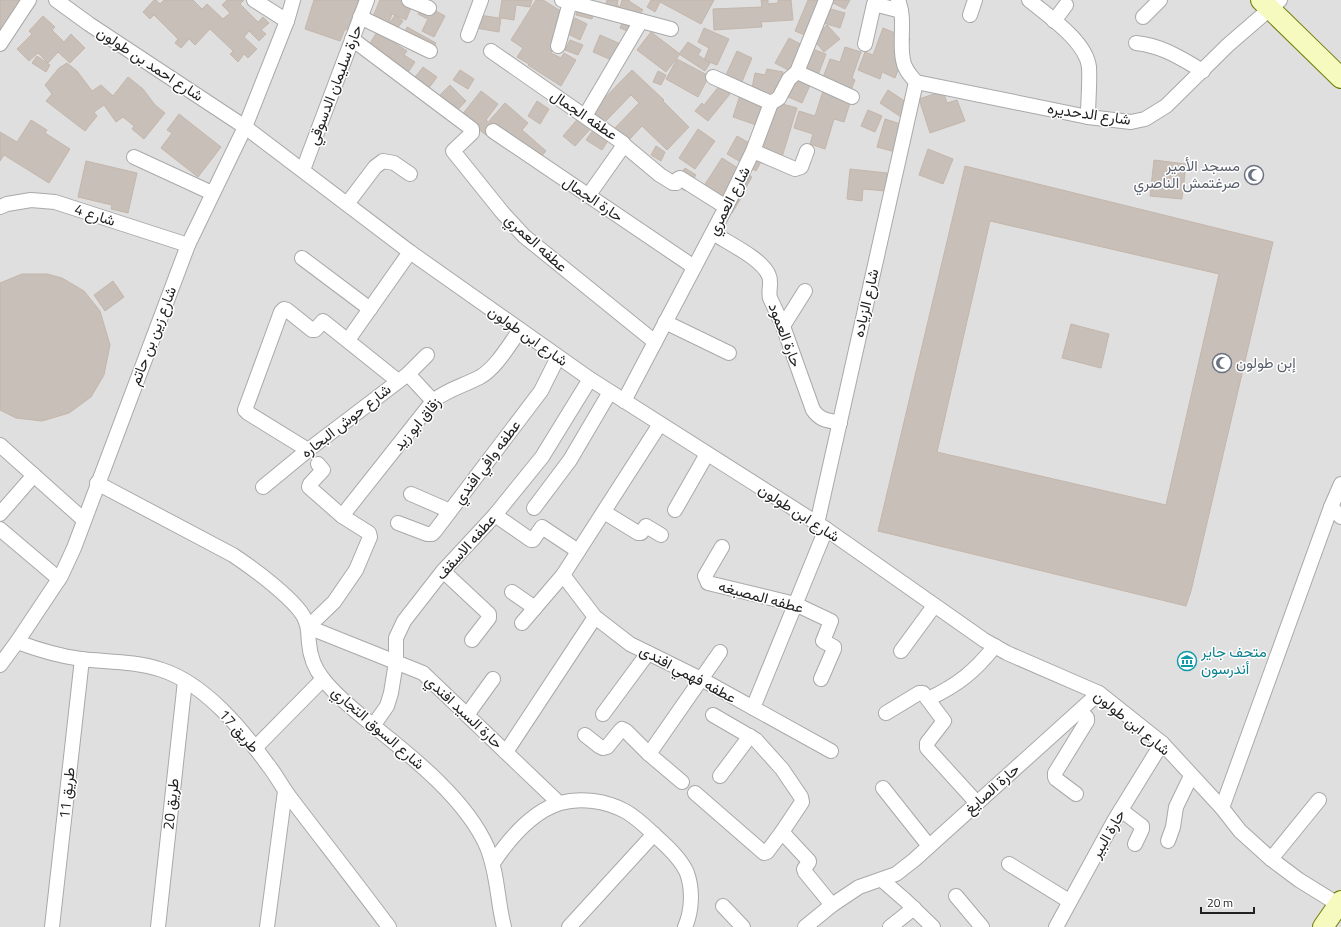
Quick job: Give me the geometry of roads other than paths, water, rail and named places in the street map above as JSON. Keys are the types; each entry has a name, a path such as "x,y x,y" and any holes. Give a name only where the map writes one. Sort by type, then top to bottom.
{"main road":[{"path":"1270,3 1341,78"},
{"path":"1323,927 1340,904"}],"street":[{"path":"0,44 29,0"},
{"name":"شارع احمد بن طولون","path":"56,0 89,24 245,127"},
{"path":"254,0 287,21"},
{"name":"شارع زين بن حاتم","path":"0,665 59,579 74,548 188,245 245,127 287,21 293,0"},
{"name":"حارة سليمان الدسوقي","path":"303,170 367,0"},
{"path":"409,0 429,8"},
{"path":"468,35 481,0"},
{"name":"شارع العمري","path":"624,401 726,207 753,151 771,103 779,98 789,79 797,72 826,0"},
{"path":"970,15 975,0"},
{"path":"1029,0 1079,44 1085,55 1089,66 1088,117"},
{"path":"1143,17 1160,0"},
{"path":"558,46 566,1 671,29"},
{"name":"شارع الدحديره","path":"916,82 1088,117 1131,122 1145,119 1166,106 1270,3"},
{"path":"865,44 874,4 900,6 903,61 908,73 916,82"},
{"path":"1054,21 1066,5"},
{"path":"360,17 430,51"},
{"path":"585,116 642,21"},
{"name":"عطفه العمري","path":"352,39 472,129 472,134 453,151 502,212 524,236 540,250 655,342"},
{"path":"1136,43 1162,48 1203,71"},
{"name":"عطفه الجمال","path":"491,51 621,141 624,145 588,196"},
{"path":"797,72 852,97"},
{"path":"713,77 771,103"},
{"name":"شارع الزياده","path":"753,708 795,604 821,526 840,423 916,82"},
{"name":"شارع ابن طولون","path":"245,127 410,252 590,379 821,526 984,640 1007,653 1098,693 1162,743 1222,808 1240,831 1271,859 1299,880 1340,904"},
{"name":"حارة الجمال","path":"492,130 694,267"},
{"path":"624,145 660,175 674,183 680,178 726,207"},
{"path":"753,151 795,169 801,166 807,151"},
{"path":"134,156 212,193"},
{"path":"347,204 375,167 383,161 394,163 410,174"},
{"name":"شارع 4","path":"0,208 7,204 31,200 55,202 188,245"},
{"name":"حارة العمود","path":"713,233 757,261 766,269 770,278 770,298 783,326 813,410 822,420 840,423"},
{"path":"348,340 410,252"},
{"path":"302,258 370,309"},
{"path":"783,326 805,291"},
{"path":"308,450 245,410 284,310 312,330 315,330 323,321 348,340 403,377 433,401"},
{"path":"666,322 729,353"},
{"name":"زقاق ابو زيد","path":"342,516 433,401 443,393 481,376 492,367 520,330"},
{"name":"شارع حوش البحاره","path":"263,487 308,450 403,377 428,355"},
{"name":"عطفه وافي افندي","path":"398,523 428,534 432,534 435,531 541,391 558,357"},
{"name":"عطفه الاسقف","path":"373,726 387,706 391,693 396,662 396,638 404,621 443,571 495,515 542,457 590,379"},
{"path":"534,508 570,460 610,392"},
{"path":"522,623 562,575 660,424"},
{"path":"0,445 84,520"},
{"path":"675,510 707,454"},
{"path":"308,627 334,602 356,570 370,534 342,516 309,487 323,470 318,464"},
{"path":"0,514 34,475"},
{"name":"شارع السوق التجاري","path":"97,484 233,555 247,564 298,607 303,613 308,627 311,655 316,668 323,679 351,708 408,753 447,791 476,828 486,845 493,863 504,927"},
{"path":"1222,808 1331,507 1341,484"},
{"path":"412,494 450,511"},
{"path":"1331,507 1341,517"},
{"path":"604,512 638,533 641,532 646,526 661,534"},
{"path":"495,515 532,540 542,528 578,551"},
{"path":"0,529 59,579"},
{"name":"عطفه المصبغه","path":"722,547 705,576 708,583 795,604 830,621 823,641 834,647 834,649 822,679"},
{"path":"443,571 489,614 489,618 472,640"},
{"name":"عطفه فهمي افندى","path":"562,575 595,617 630,644 701,679 831,751"},
{"path":"512,592 535,608"},
{"path":"901,651 934,606"},
{"path":"506,752 595,617"},
{"name":"حارة السيد افندي","path":"308,627 423,673 559,803"},
{"name":"طريق 17","path":"17,642 53,655 82,659 113,660 162,670 185,681 212,701 255,748 285,791 389,927"},
{"path":"928,699 947,690 965,678 981,663 995,646"},
{"path":"649,754 720,652"},
{"path":"603,714 648,653"},
{"name":"طريق 11","path":"52,927 82,659"},
{"path":"255,748 323,679"},
{"path":"467,715 493,679"},
{"name":"طريق 20","path":"158,927 185,681"},
{"path":"886,713 919,693 923,693 944,719 944,722 927,743 927,748 977,804"},
{"name":"حارة الصايغ","path":"805,927 832,905 859,887 896,874 905,867 977,804 1098,693"},
{"path":"1076,794 1055,777 1087,721 1087,718 1080,711"},
{"path":"695,793 764,853 767,852 782,832 802,802 802,799 782,769 756,740 713,715"},
{"path":"585,735 603,748 607,747 617,733 622,730 626,731 649,754 682,782"},
{"path":"720,776 750,736"},
{"name":"حارة البير","path":"1056,927 1069,901 1121,810 1162,743"},
{"path":"1168,841 1173,827 1176,807 1191,776"},
{"path":"883,788 929,846"},
{"path":"267,927 285,791"},
{"path":"1271,859 1319,800"},
{"path":"493,863 501,851 521,828 545,810 559,803 573,801 591,801 609,804 625,812 654,834 678,859 686,872 690,889 691,906 685,927"},
{"path":"1121,810 1142,826 1135,844"},
{"path":"782,832 809,861 804,870 805,872 832,905"},
{"path":"570,927 654,834"},
{"path":"1009,864 1069,901"},
{"path":"882,880 933,927"},
{"path":"956,896 982,927"},
{"path":"723,906 743,927"},
{"path":"890,927 914,908"},
{"path":"375,927 378,912"}],"place":[{"name":"مسجد الأمير صرغتمش الناصري","path":"1254,175"},
{"name":"إبن طولون","path":"1222,363"},
{"name":"متحف جاير أندرسون","path":"1187,661"}]}
